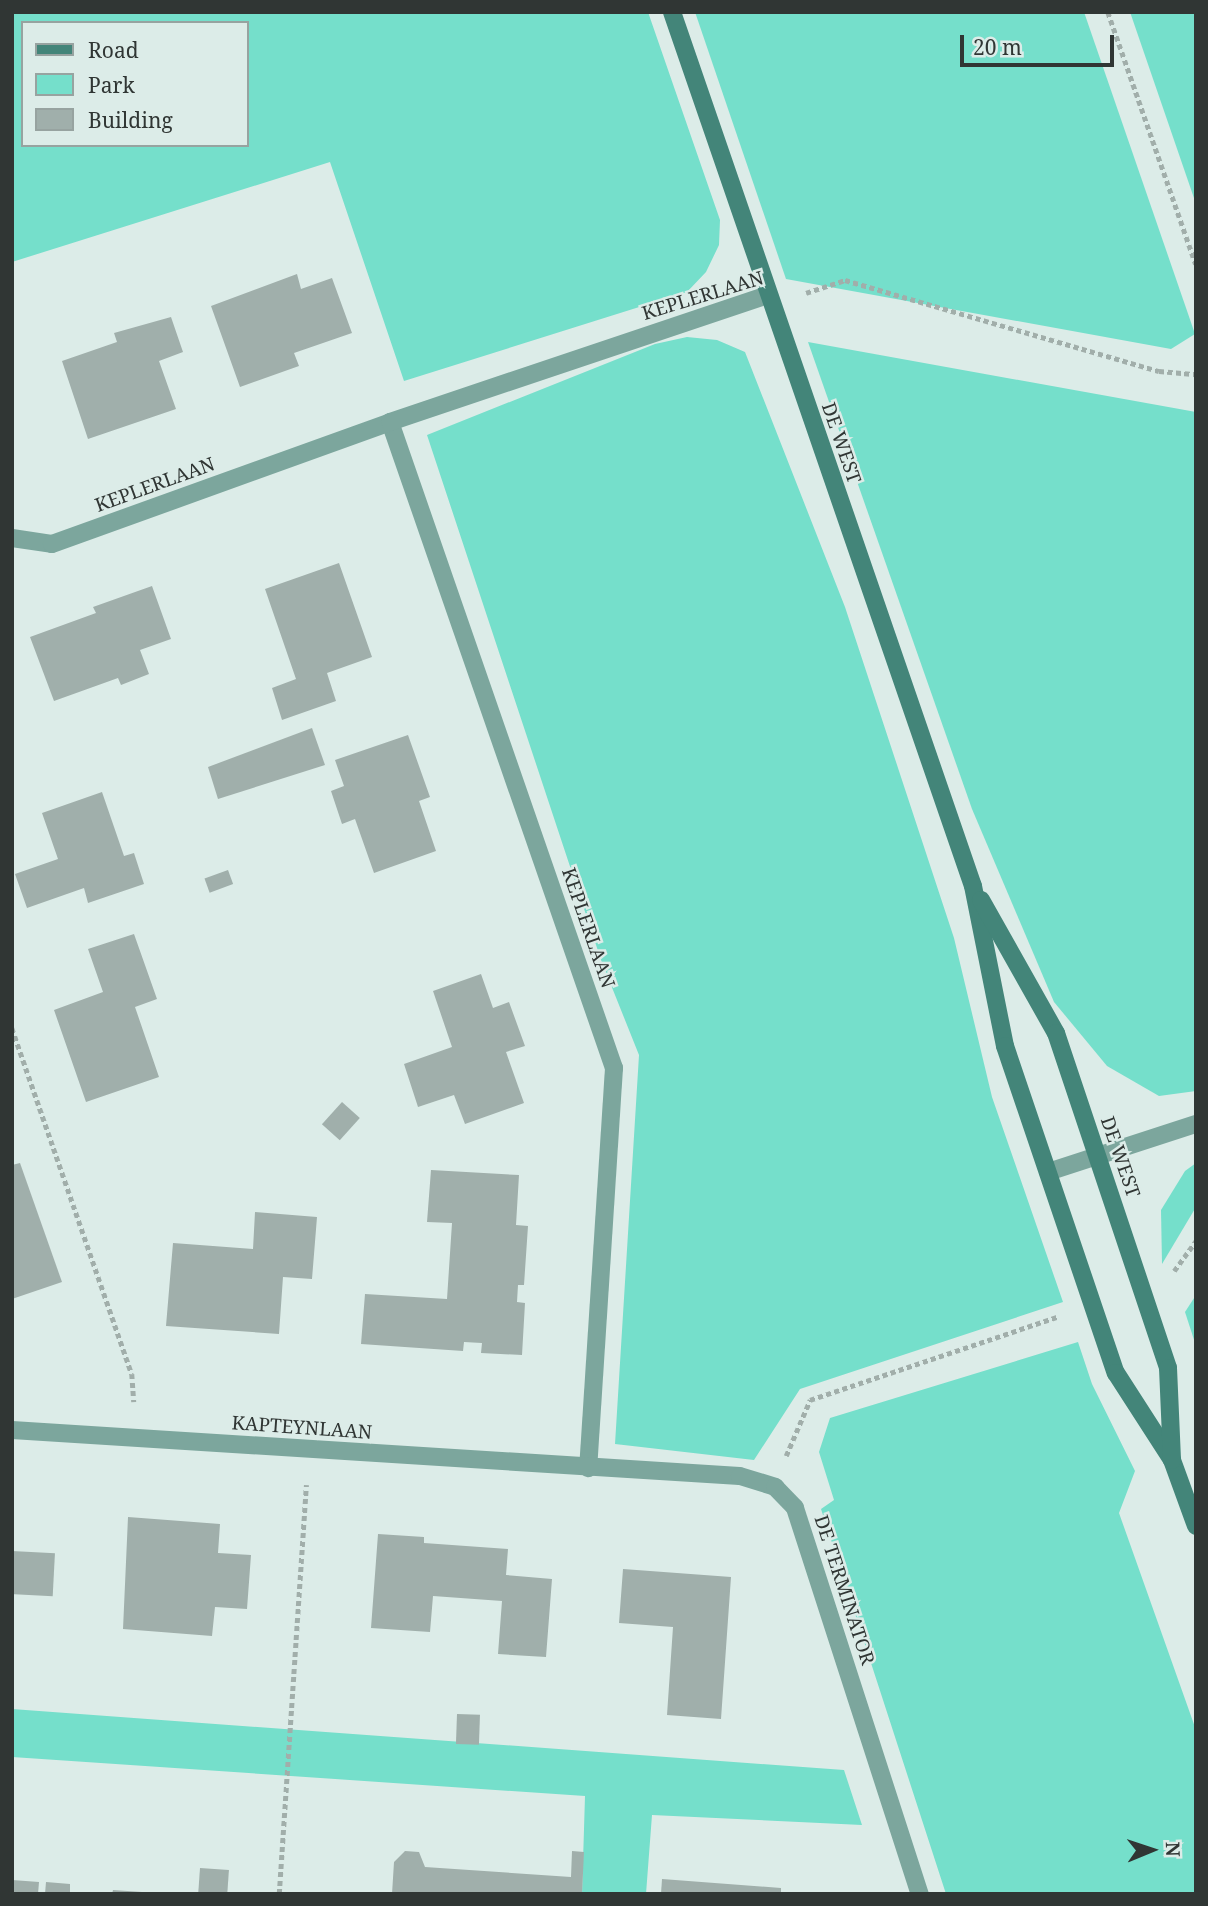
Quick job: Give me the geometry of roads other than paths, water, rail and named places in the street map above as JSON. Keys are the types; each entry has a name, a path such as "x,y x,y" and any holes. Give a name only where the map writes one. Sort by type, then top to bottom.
{"main road":[{"name":"DE WEST","path":"672,12 973,886 1005,1046 1116,1373 1172,1460 1196,1526"},
{"name":"DE WEST","path":"973,886 1056,1033 1168,1368 1172,1460"}],"street":[{"name":"KEPLERLAAN","path":"12,538 52,544 390,422 768,295"},
{"name":"KEPLERLAAN","path":"390,422 614,1068 588,1468"},
{"path":"1048,1172 1196,1124"},
{"name":"KAPTEYNLAAN","path":"12,1430 588,1468"},
{"name":"DE TERMINATOR","path":"588,1468 740,1476 775,1486 795,1508 920,1894"}]}
